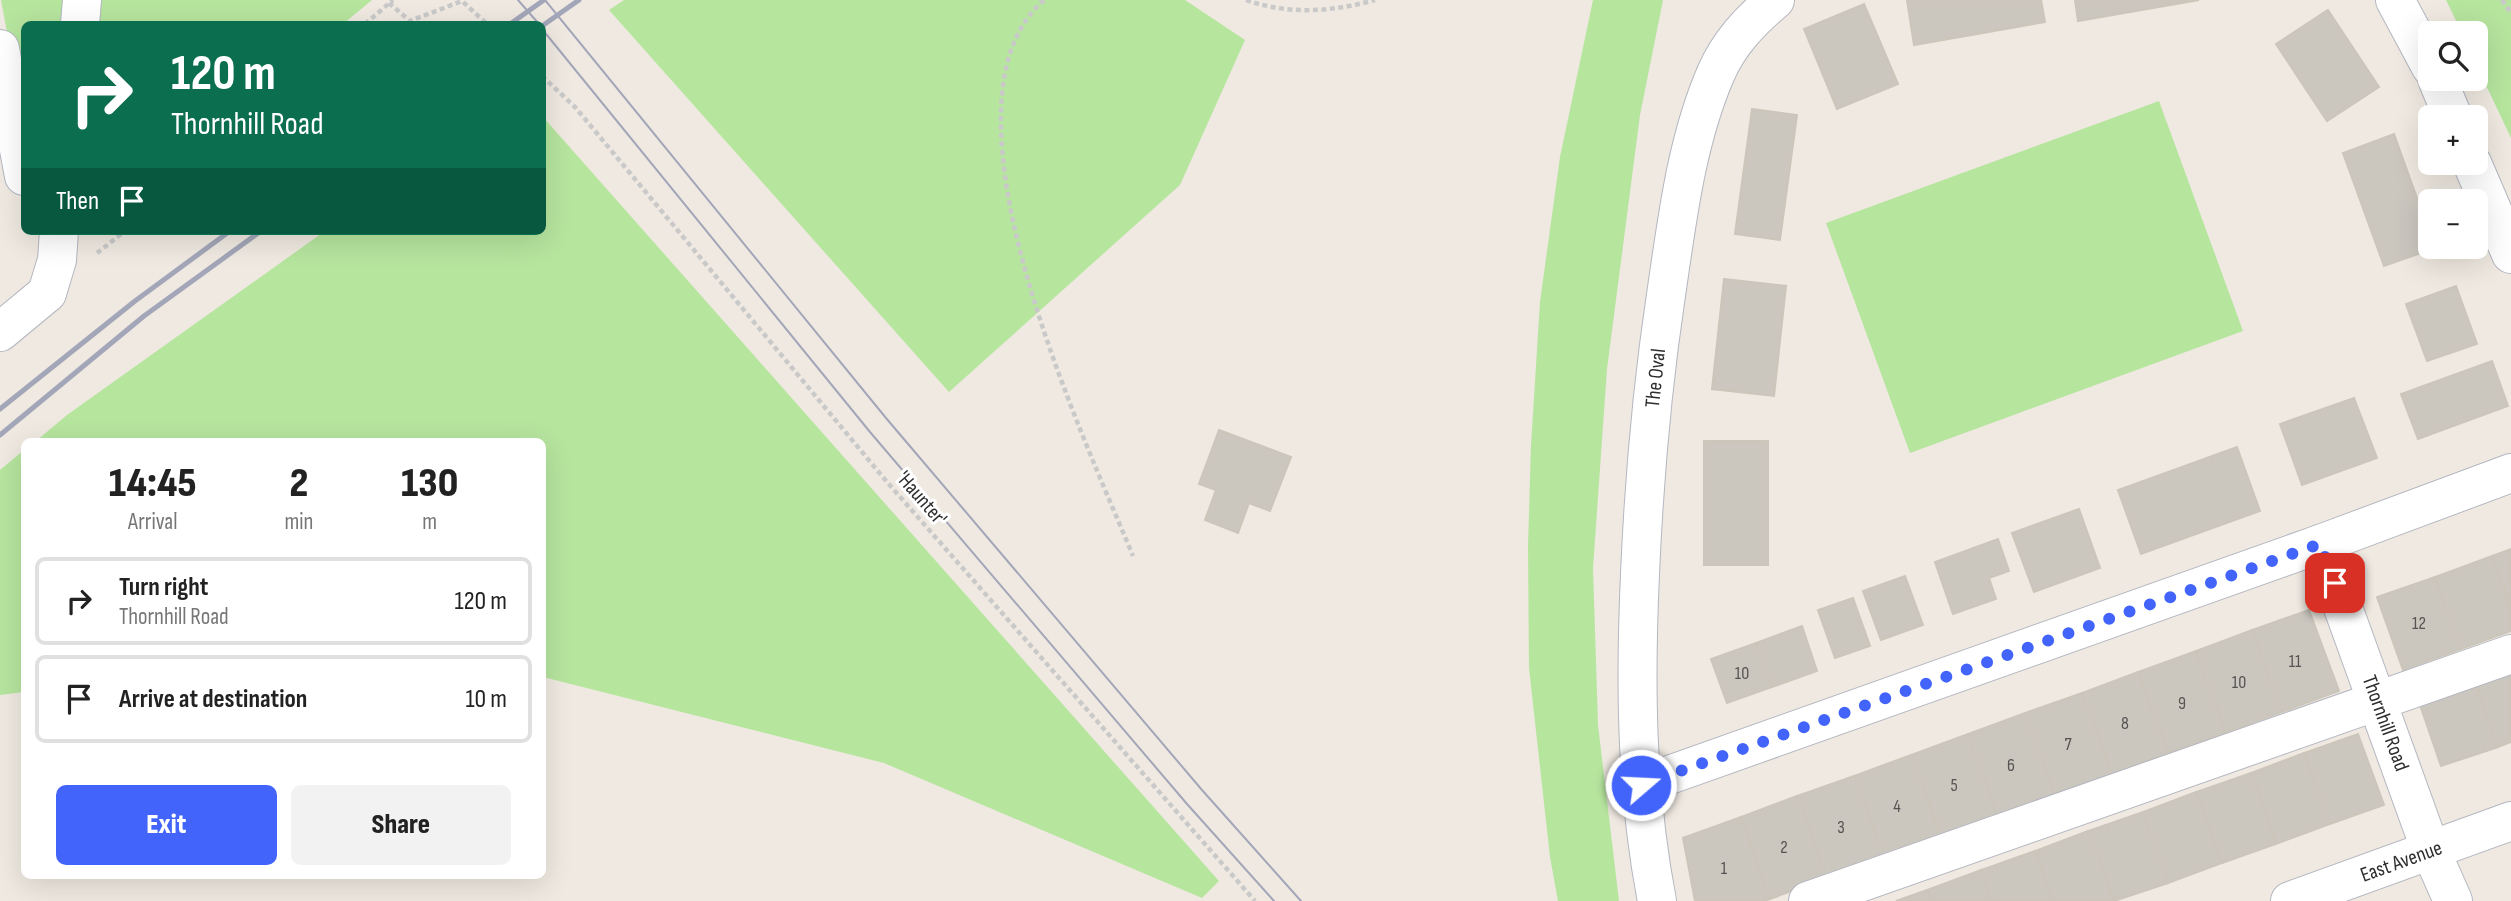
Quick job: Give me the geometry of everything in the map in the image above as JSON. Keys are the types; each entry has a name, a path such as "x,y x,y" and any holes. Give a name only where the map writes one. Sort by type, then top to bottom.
{"street":[{"path":"80,21 82,0"},
{"path":"2395,0 2418,43"},
{"name":"The Oval","path":"1657,901 1641,785 1637,708 1637,629 1642,528 1654,373 1675,232 1692,150 1704,105 1717,72 1751,6"},
{"path":"0,49 21,160"},
{"path":"2477,175 2511,254"},
{"path":"36,235 47,293"},
{"path":"0,331 47,293 57,260 60,235"},
{"path":"1641,785 2320,544 2511,473"},
{"name":"Thornhill Road","path":"2320,544 2431,851 2453,901"},
{"path":"1808,901 2511,654"},
{"name":"East Avenue","path":"2290,901 2511,821"}],"path":[{"path":"1044,0 1016,36 1005,73 1000,120 1004,176 1040,320 1066,395 1133,556"},
{"path":"1246,0 1269,8 1290,11 1321,10 1375,0"},
{"path":"2502,0 2511,13"},
{"path":"368,21 391,1 410,21 462,1 484,21"},
{"name":"'Haunter'","path":"546,80 575,107 887,482 1255,901"}],"green space":[{"path":"1,0 372,0 347,21 21,21 21,107"},
{"path":"624,0 1185,0 1245,40 1180,185 949,392 609,10"},
{"path":"1593,0 1663,0 1640,115 1607,369 1593,568 1598,725 1619,901 1558,901 1550,857 1529,668 1531,445 1540,302 1560,157"},
{"path":"2446,0 2511,0 2511,138 2488,89 2488,21 2456,21"},
{"path":"2159,101 2243,331 1910,453 1826,223"},
{"path":"546,120 1219,881 1202,898 884,763 546,678 546,438 40,438 67,415 319,235 546,235"},
{"path":"21,452 21,692 0,695 0,470"}],"building":[{"path":"1907,0 2041,0 2045,22 1914,45"},
{"path":"2075,0 2199,0 2078,21"},
{"path":"1864,4 1898,84 1837,109 1804,29"},
{"path":"2328,10 2379,87 2327,121 2276,44"},
{"path":"1752,109 1797,115 1780,240 1735,234"},
{"path":"2394,134 2418,201 2418,254 2384,266 2343,153"},
{"path":"1724,279 1786,286 1774,396 1712,389"},
{"path":"2456,286 2477,344 2427,361 2406,304"},
{"path":"2492,361 2508,406 2418,439 2401,394"},
{"path":"2354,398 2377,458 2302,485 2280,424"},
{"path":"1219,430 1291,457 1270,511 1249,503 1238,533 1205,520 1216,490 1199,484"},
{"path":"1704,441 1768,441 1768,565 1704,565"},
{"path":"2237,447 2260,511 2141,554 2118,490"},
{"path":"2079,509 2100,568 2034,592 2012,533"},
{"path":"1998,539 2009,571 1989,578 1996,599 1953,614 1935,562"},
{"path":"2511,549 2511,608 2492,556"},
{"path":"2492,556 2511,608 2511,631 2461,649 2435,577"},
{"path":"1905,576 1923,625 1881,640 1863,591"},
{"path":"2435,577 2461,649 2403,670 2377,597"},
{"path":"1853,598 1870,646 1835,658 1818,610"},
{"path":"2309,610 2339,691 2282,712 2252,630"},
{"path":"1802,626 1817,671 1772,687 1756,643"},
{"path":"2252,630 2282,712 2225,733 2196,651"},
{"path":"1756,643 1772,687 1727,703 1711,659"},
{"path":"2196,651 2225,733 2168,753 2138,672"},
{"path":"2138,672 2168,753 2112,774 2082,693"},
{"path":"2511,674 2511,742 2498,747 2477,686"},
{"path":"2477,686 2498,747 2441,766 2420,705"},
{"path":"2082,693 2112,774 2054,795 2025,713"},
{"path":"2025,713 2054,795 1997,816 1968,734"},
{"path":"1968,734 1997,816 1941,837 1911,755"},
{"path":"2358,734 2384,805 2330,824 2304,753"},
{"path":"2304,753 2330,824 2276,844 2251,773"},
{"path":"1911,755 1941,837 1884,857 1854,776"},
{"path":"2251,773 2276,844 2222,863 2196,792"},
{"path":"1854,776 1884,857 1827,878 1797,796"},
{"path":"2196,792 2222,863 2168,883 2143,812"},
{"path":"1797,796 1827,878 1770,899 1741,817"},
{"path":"2143,812 2168,883 2114,901 2088,831"},
{"path":"1741,817 1770,899 1695,901 1683,838"},
{"path":"2088,831 2114,901 2053,901 2035,851"},
{"path":"2035,851 2053,901 1992,901 1981,870"},
{"path":"1981,870 1992,901 1931,901 1927,890"},
{"path":"1927,890 1931,901 1896,901"}],"tram line":[{"path":"518,0 536,21"},
{"path":"545,0 886,418 1202,790 1301,901"},
{"path":"546,34 870,432 1187,804 1274,901"}],"railway":[{"path":"514,21 544,0"},
{"path":"546,23 579,0"},
{"path":"0,409 135,301 225,235"},
{"path":"0,435 144,316 255,235"}],"route":[{"path":"1641,785 2320,544 2335,583"}]}
